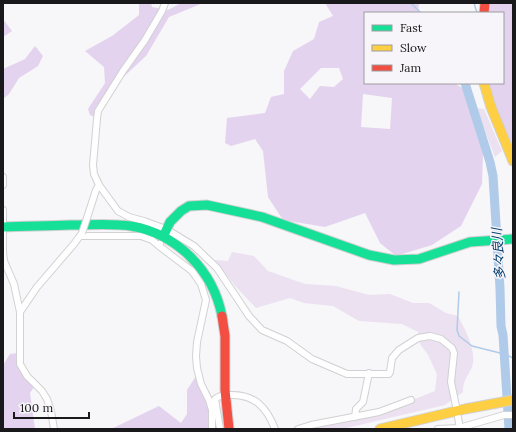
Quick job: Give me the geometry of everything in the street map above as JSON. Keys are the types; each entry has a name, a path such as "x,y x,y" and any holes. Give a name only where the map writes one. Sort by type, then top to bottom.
{"main road":[{"path":"484,84 491,107 513,162"},
{"path":"164,233 170,222 181,211 189,206 207,205 262,217 369,255 394,260 419,258 470,242 513,239"},
{"path":"3,227 110,225 138,228 164,233 191,256 207,275 219,302 224,327 224,395 229,429"},
{"path":"406,429 513,400"},
{"path":"380,429 462,413 513,407"}],"street":[{"path":"165,3 151,30 98,111 96,119 93,165 94,174 99,185 118,211 129,217 144,221 164,233 194,246 217,268 249,316 262,330 287,341 312,359 347,374 389,374 392,358 399,350 418,338 430,336 440,340 452,348 454,353 452,382 462,413 460,429"},
{"path":"3,177 3,185"},
{"path":"20,312 37,287 81,234 99,185"},
{"path":"3,210 4,261 14,284 20,312 20,364 27,376 42,391 47,399 54,429"},
{"path":"159,246 164,233"},
{"path":"81,234 141,236 152,240 192,271 201,284 206,300 197,342 196,356 201,384 212,410 212,429"},
{"path":"355,417 356,409 363,402 369,373"},
{"path":"220,429 215,399 224,395 242,395 256,401 268,412 275,429"},
{"path":"298,429 311,425 379,412 411,400"},
{"path":"438,429 460,429 504,415 513,415"}],"shaded area":[{"path":"140,3 151,3 152,7 168,10 181,3 203,3 169,17 146,56 117,83 100,114 95,117 90,115 88,109 105,83 104,67 85,51 112,36 139,15"},
{"path":"325,3 419,3 418,12 364,12 364,84 456,84 464,89 483,153 482,184 461,226 432,245 396,256 380,243 365,213 325,227 283,220 268,197 263,151 255,139 231,146 225,143 227,118 265,113 271,97 284,94 284,71 293,51 314,39 319,22 333,16","holes":["321,68 339,68 343,79 334,87 320,86 310,99 300,89","363,94 392,98 390,129 361,127"]},
{"path":"487,3 513,3 513,151 487,84 504,84 504,12 486,12"},
{"path":"3,19 12,31 3,37"},
{"path":"35,46 43,56 38,66 19,78 9,94 3,99 3,69 25,59"},
{"path":"476,108 484,109 502,151 495,157"},
{"path":"232,252 254,256 268,271 305,284 336,286 369,295 390,294 413,303 429,303 446,313 458,316 469,339 473,357 472,367 464,383 463,392 445,405 342,429 298,429 392,408 435,391 437,374 428,355 420,344 418,332 402,324 359,321 333,306 304,303 290,298 256,308 236,287 215,260 228,261"},
{"path":"18,353 18,368 34,387 30,393 35,429 3,429 3,365 10,354"},
{"path":"196,376 209,394 214,429 111,429 159,406 181,423 187,414 187,390"}],"waterway":[{"path":"411,3 420,12"},
{"path":"474,3 477,12"},
{"name":"多々良川","path":"465,84 493,176 501,326 503,335 509,429"},
{"path":"459,292 457,330 459,336 472,346 504,354 513,358"}],"traffic: fast":[{"path":"163,237 170,222 181,211 189,206 207,205 262,217 369,255 394,260 419,259 470,242 513,239"},
{"path":"3,227 108,224 131,226 148,230 178,246 201,269 217,299 222,316"}],"traffic: slow":[{"path":"484,84 491,107 513,161"},
{"path":"380,429 465,409 513,400"}],"traffic: jam":[{"path":"484,12 485,3"},
{"path":"222,316 225,336 225,390 229,429"}]}
